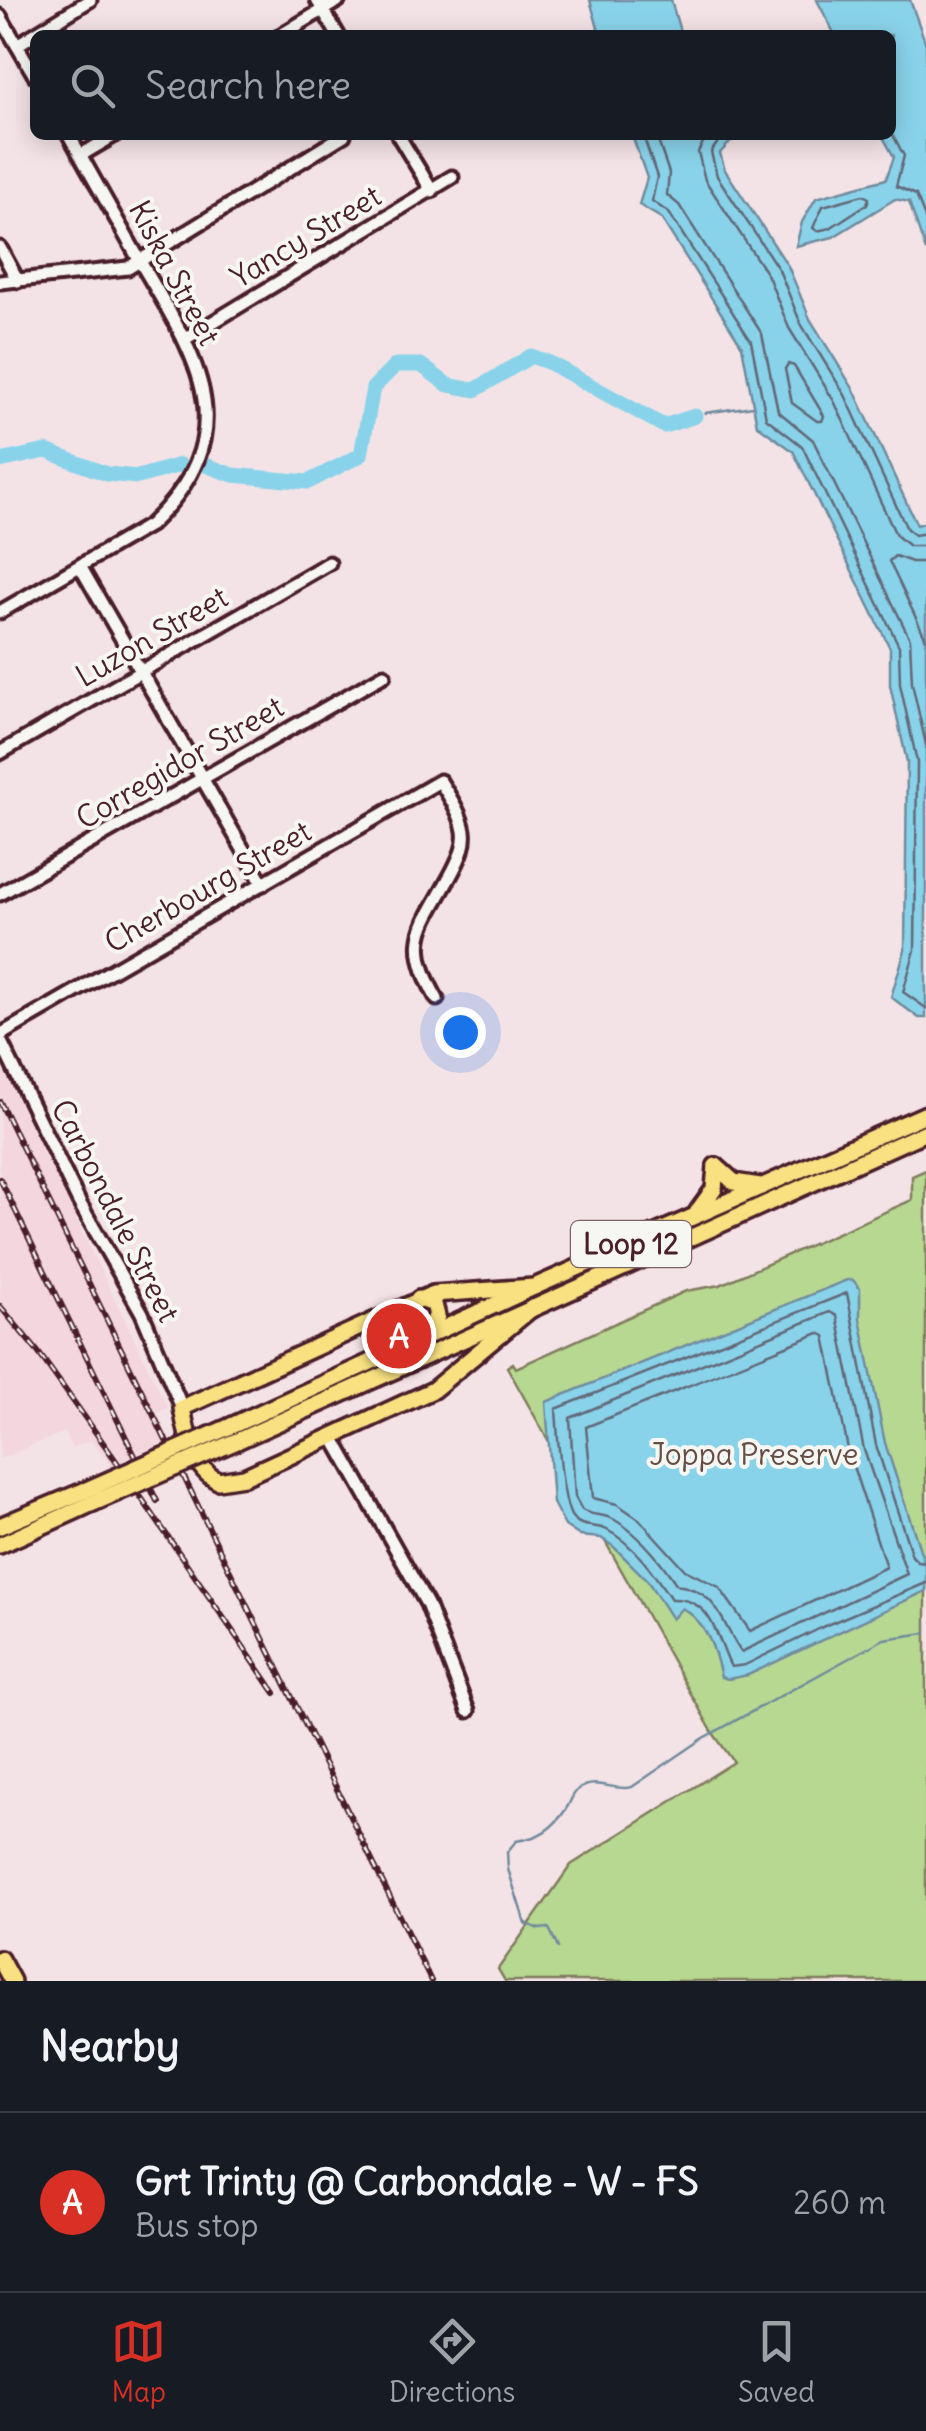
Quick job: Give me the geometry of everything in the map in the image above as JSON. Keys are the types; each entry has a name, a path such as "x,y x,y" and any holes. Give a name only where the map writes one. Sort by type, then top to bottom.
{"main road":[{"name":"Loop 12","path":"234,1433 384,1376 683,1240 926,1114"},
{"name":"Loop 12","path":"0,1545 89,1497 234,1433 534,1287 729,1200 926,1132"},
{"path":"694,1216 714,1190 716,1166 734,1182 764,1186"},
{"path":"683,1240 723,1212 729,1200"},
{"path":"532,1308 433,1390 244,1477 218,1480 199,1465 186,1432 182,1408 419,1299 442,1292 534,1287"},
{"path":"417,1342 437,1316 434,1304 419,1299"},
{"path":"384,1376 407,1380 408,1394 403,1401"},
{"name":"Loop 12","path":"0,1526 89,1497"},
{"path":"0,1514 32,1513"},
{"path":"0,1959 10,1980"}],"street":[{"path":"41,30 90,0"},
{"path":"288,30 320,5 339,0"},
{"path":"320,5 335,30"},
{"path":"0,16 30,67"},
{"path":"17,45 30,37"},
{"name":"Kiska Street","path":"72,140 186,339 204,392 202,444 186,484 150,525 80,566"},
{"path":"81,156 107,140"},
{"path":"0,282 128,268 336,140"},
{"path":"401,140 432,191"},
{"name":"Yancy Street","path":"186,339 452,177"},
{"path":"0,248 18,281"},
{"name":"Luzon Street","path":"0,753 330,563"},
{"path":"0,612 80,566 263,884"},
{"name":"Corregidor Street","path":"0,894 384,676"},
{"name":"Cherbourg Street","path":"0,1038 440,781 464,833 460,857 419,937 419,962 437,999"},
{"name":"Carbondale Street","path":"0,1038 79,1202 142,1313 182,1408"},
{"path":"333,1437 427,1604 468,1711"}],"shaded area":[{"path":"0,1064 168,1408 157,1413 170,1439 111,1466 91,1440 72,1448 64,1432 0,1459"}],"green space":[{"name":"Joppa Preserve","path":"926,1170 926,1981 505,1981 498,1969 571,1865 734,1762 713,1733 507,1367 513,1363 516,1368 686,1291 720,1285 912,1200 912,1176"}],"water":[{"path":"590,0 671,0 680,30 599,30"},
{"path":"817,0 910,0 926,44 926,251 909,202 895,199 833,237 796,246 802,222 816,198 886,179 894,157 885,140 896,140 896,30 832,30"},
{"path":"634,140 732,140 720,153 725,170 788,266 810,319 854,390 917,525 926,522 926,1018 919,1018 891,997 905,950 907,762 890,685 890,648 793,451 757,425 742,346 661,218 639,205 647,178"},
{"path":"853,1280 860,1289 860,1319 885,1443 926,1568 926,1591 748,1675 721,1677 709,1638 691,1614 682,1608 672,1619 647,1580 614,1547 601,1538 580,1536 565,1526 553,1503 546,1402"}],"waterway":[{"path":"208,466 233,475 308,482 361,455 373,388 396,365 421,365 448,385 475,390 531,356 664,426 695,416"},
{"path":"705,413 753,406"},
{"path":"0,461 46,451 107,474 138,477 180,465"},
{"path":"558,1948 549,1928 539,1929 525,1923 508,1869 507,1852 516,1841 532,1838 551,1827 579,1789 592,1784 632,1787 704,1738 884,1639 926,1633"}],"railway":[{"path":"0,1102 431,1981"},
{"path":"0,1179 157,1501"},
{"path":"0,1306 114,1458 275,1693"}],"place":[{"name":"Grt Trinty @ Carbondale - W - FS","path":"399,1336"}]}
